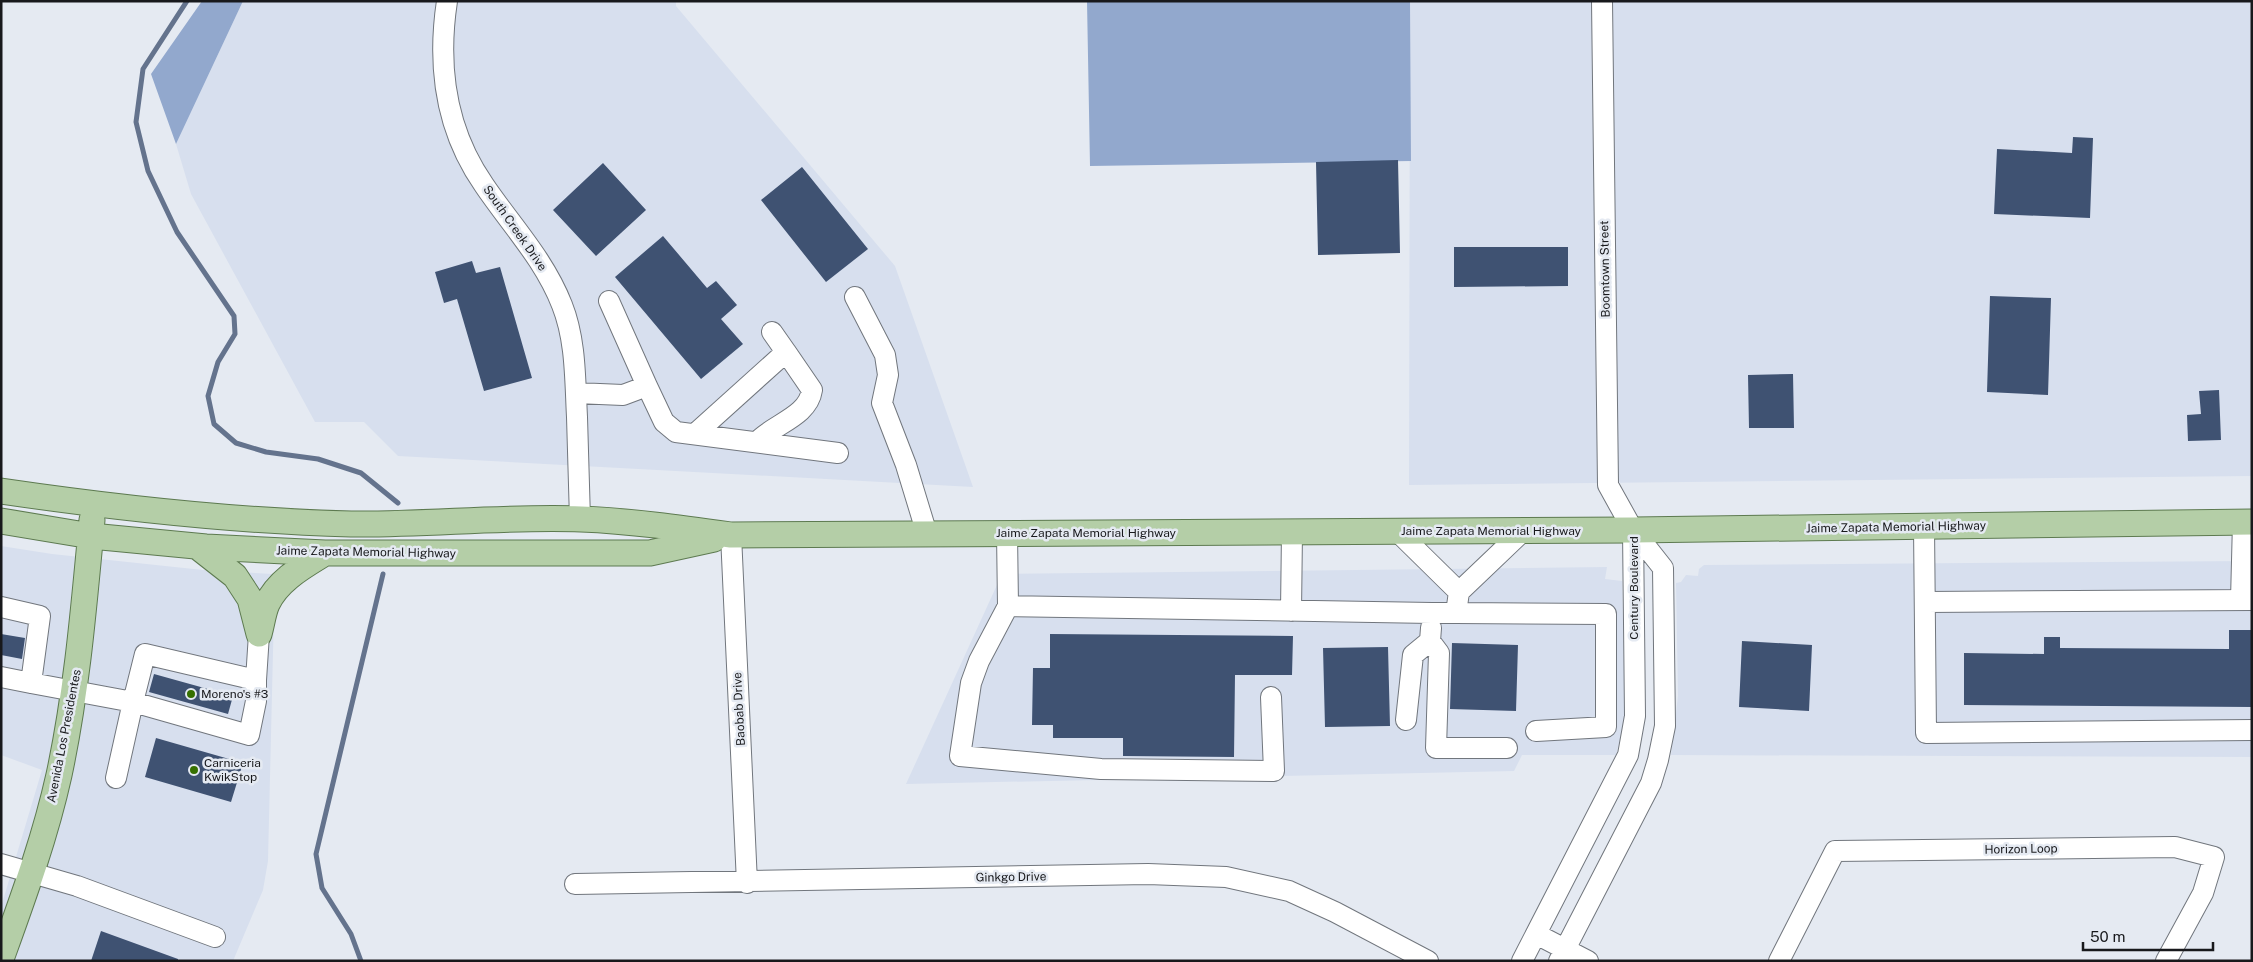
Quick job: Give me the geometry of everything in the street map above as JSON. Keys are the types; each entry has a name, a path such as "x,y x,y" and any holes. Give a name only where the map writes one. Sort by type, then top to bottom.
{"main road":[{"name":"Jaime Zapata Memorial Highway","path":"1,491 94,505 247,520 352,524 580,519 648,524 731,535 1633,530 2248,522"},
{"name":"Avenida Los Presidentes","path":"1,959 31,874 58,776 74,690 94,505"},
{"path":"430,553 456,544 551,539 572,529 580,519"},
{"name":"Jaime Zapata Memorial Highway","path":"1,521 91,536 198,546 325,553 650,553 731,535"},
{"path":"198,546 235,576 250,599 259,634"},
{"path":"259,634 267,603 277,588 293,573 325,553"}],"street":[{"name":"South Creek Drive","path":"447,1 443,41 443,73 458,140 484,185 522,236 549,277 563,307 572,342 576,393 580,519"},
{"name":"Boomtown Street","path":"1602,1 1608,486 1633,530"},
{"path":"855,297 885,355 888,375 882,403 906,465 927,534"},
{"path":"609,301 664,422 676,432 838,453"},
{"path":"757,442 805,407 811,398 812,390 772,332"},
{"path":"694,434 786,352"},
{"path":"576,393 623,395 647,386"},
{"path":"1926,602 2246,600 2248,522"},
{"path":"1924,526 1926,733 2252,730"},
{"path":"1456,613 1459,592 1523,530"},
{"name":"Century Boulevard","path":"1522,961 1628,754 1633,728 1633,530"},
{"name":"Century Boulevard","path":"1562,955 1650,783 1658,760 1665,726 1662,568 1633,530"},
{"path":"1396,531 1459,592"},
{"path":"1291,611 1292,532"},
{"path":"1007,533 1008,606 978,660 971,682 960,756 1101,769 1274,770 1271,697"},
{"name":"Baobab Drive","path":"731,535 747,883"},
{"path":"1008,606 1606,614 1606,727"},
{"path":"1,607 40,616 31,683"},
{"path":"1432,613 1430,641 1439,654 1436,748 1507,748"},
{"path":"1,677 133,702 249,735 256,701 259,634"},
{"path":"1406,720 1413,655 1430,641"},
{"path":"116,778 145,654 256,680"},
{"path":"1536,730 1606,727 1633,728"},
{"name":"Horizon Loop","path":"1779,961 1835,852 2175,846 2214,857 2203,892 2166,961"},
{"path":"1,864 77,886 215,937"},
{"name":"Ginkgo Drive","path":"575,884 747,883 1148,874 1226,877 1289,891 1335,912 1428,961"},
{"path":"1536,934 1562,955 1588,961"}],"shaded area":[{"path":"202,1 243,1 176,144 151,74"},
{"path":"243,1 676,1 676,6 895,266 973,487 398,456 364,422 315,422 191,194 176,144"},
{"path":"1087,1 1410,1 1411,161 1090,166"},
{"path":"1410,1 2252,1 2252,476 1409,485"},
{"path":"1,546 52,554 203,570 309,576 274,610 268,861 263,890 233,961 1,961 1,907 42,770 1,755"},
{"path":"2252,561 2252,757 1671,755 1678,696 1676,583 1681,582 1686,575 1698,576 1699,569 1704,565"},
{"path":"1607,567 1605,579 1622,581 1625,719 1616,755 1522,755 1514,771 906,784 1002,574"}],"building":[{"path":"2073,137 2093,138 2090,218 1994,214 1997,149 2072,153"},
{"path":"1398,160 1400,253 1318,255 1316,162"},
{"path":"603,163 646,210 596,256 553,210"},
{"path":"802,167 868,249 826,282 761,200"},
{"path":"663,236 707,288 716,281 737,305 721,319 743,344 701,379 615,277"},
{"path":"1454,247 1568,247 1568,286 1454,287"},
{"path":"472,261 476,273 500,267 532,378 484,391 457,299 444,303 435,272"},
{"path":"1990,296 2051,298 2048,395 1987,392"},
{"path":"1793,374 1794,428 1749,428 1748,375"},
{"path":"2219,390 2221,440 2188,441 2187,415 2201,414 2199,391"},
{"path":"2229,630 2252,630 2252,707 1964,705 1964,653 2044,654 2044,637 2060,637 2060,648 2229,649"},
{"path":"1,634 25,638 22,659 1,655"},
{"path":"1050,634 1293,636 1292,675 1235,675 1234,757 1123,756 1123,738 1053,738 1053,725 1032,725 1033,668 1050,668"},
{"path":"1742,641 1812,645 1809,711 1739,707"},
{"path":"1452,643 1518,645 1516,711 1450,709"},
{"path":"1388,647 1390,726 1325,727 1323,648"},
{"name":"Moreno's #3","path":"154,674 233,696 228,714 149,692"},
{"name":"Carniceria KwikStop","path":"156,738 243,763 231,802 145,777"},
{"path":"101,931 178,959 178,961 91,961"}],"waterway":[{"path":"187,1 143,69 136,122 148,171 177,232 234,316 235,334 218,362 208,396 214,424 236,443 266,452 318,459 361,473 398,503"},
{"path":"361,961 351,934 322,888 316,854 383,574"}],"place":[{"name":"Moreno's #3","path":"191,694"},
{"name":"Carniceria KwikStop","path":"194,770"}]}
